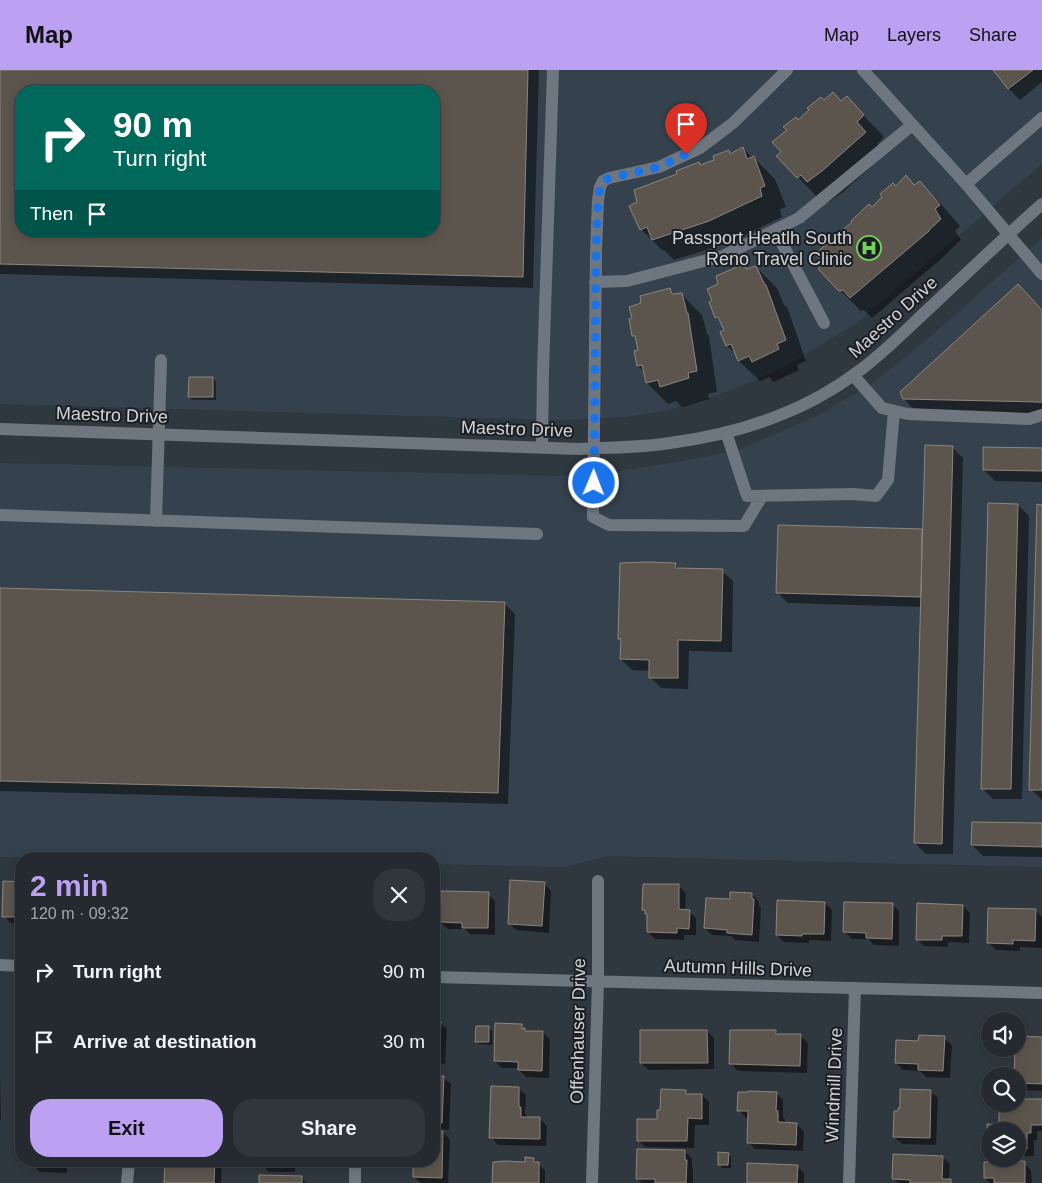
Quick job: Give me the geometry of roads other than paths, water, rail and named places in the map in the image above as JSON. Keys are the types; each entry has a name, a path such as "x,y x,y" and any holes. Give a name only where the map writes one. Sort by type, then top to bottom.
{"street":[{"path":"542,447 542,371 553,70"},
{"path":"762,496 744,526 609,525 593,517 595,282 598,200 603,181 659,167 700,148 733,123 787,70"},
{"path":"863,70 966,184 1042,274"},
{"path":"966,184 1042,118"},
{"path":"595,282 627,281 723,256 799,218 912,125"},
{"name":"Maestro Drive","path":"0,429 594,448 669,443 715,435 781,415 825,393 853,375 884,351 1042,204"},
{"path":"775,230 824,323"},
{"path":"156,521 161,360"},
{"path":"853,375 882,408 908,414 1029,419 1042,415"},
{"path":"726,432 747,496 854,494 876,496 888,480 894,411"},
{"path":"0,515 537,534"},
{"name":"Offenhauser Drive","path":"592,1183 598,981 598,881"},
{"path":"0,965 15,966"},
{"name":"Autumn Hills Drive","path":"440,977 1042,993"},
{"name":"Windmill Drive","path":"849,1183 854,988"},
{"path":"127,1183 128,1167"},
{"path":"355,1167 355,1183"}],"place":[{"name":"Passport Heatlh South Reno Travel Clinic","path":"869,248"}]}
